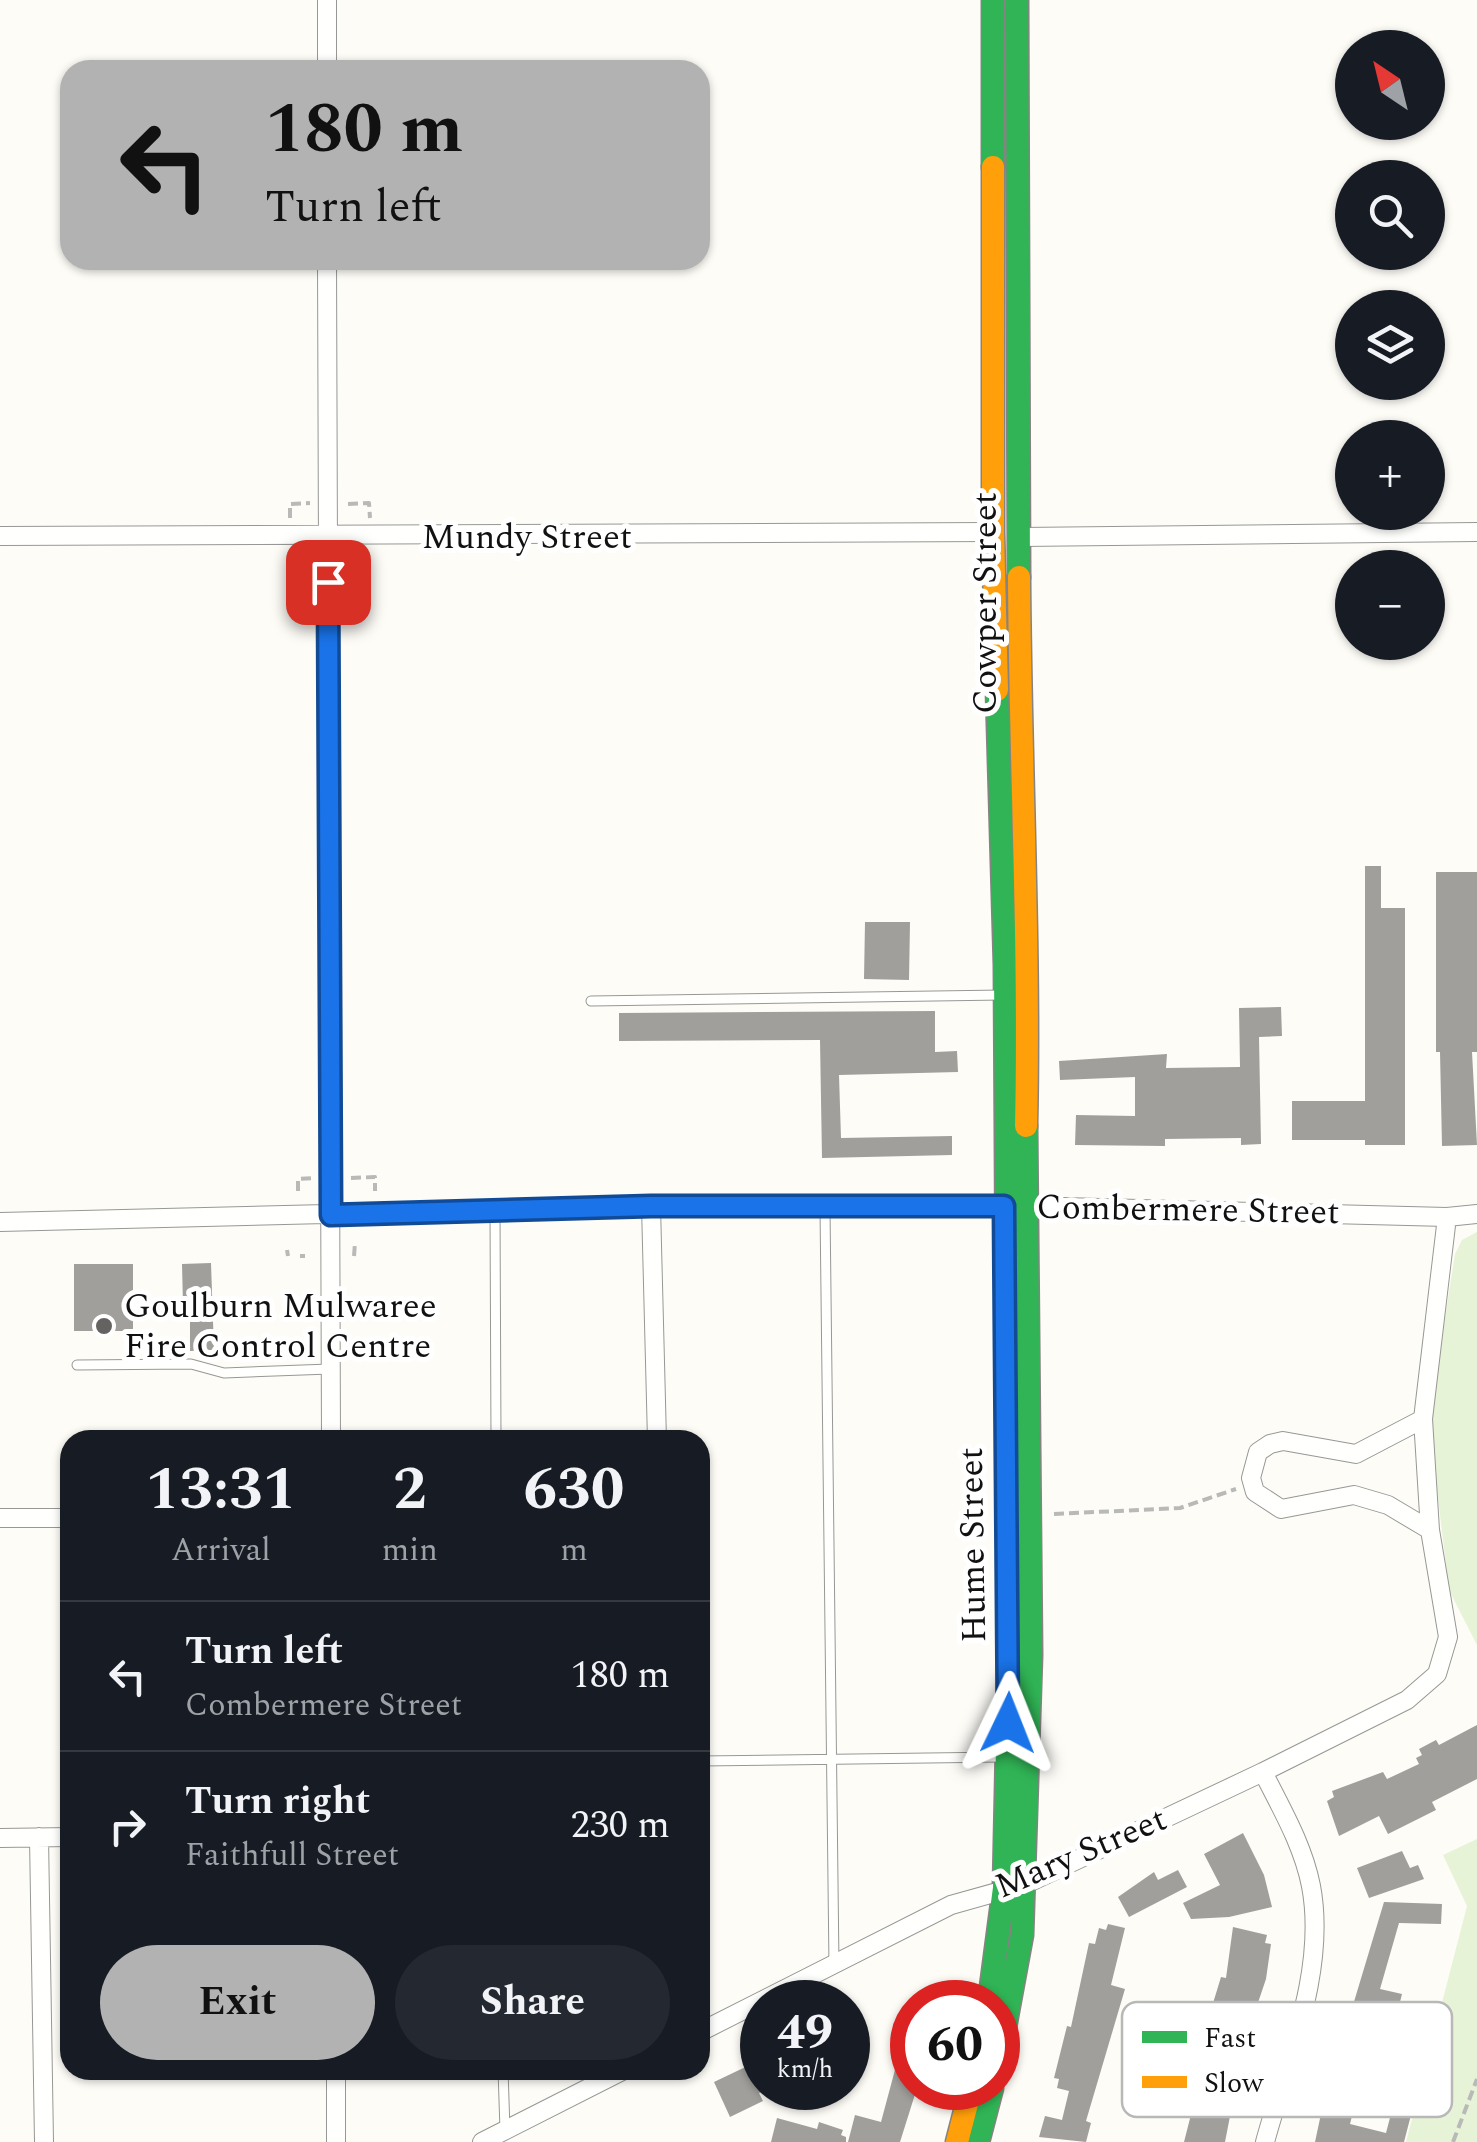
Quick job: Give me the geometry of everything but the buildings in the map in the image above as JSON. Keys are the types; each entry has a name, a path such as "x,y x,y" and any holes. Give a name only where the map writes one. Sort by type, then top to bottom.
{"main road":[{"name":"Cowper Street","path":"993,0 994,532 1005,995 1015,1206"},
{"name":"Cowper Street","path":"1015,1206 1029,973 1020,741 1016,0"},
{"name":"Hume Street","path":"994,1980 1015,1886 1029,1514 1015,1206"},
{"name":"Hume Street","path":"1014,1980 1022,1935 1007,1757 1015,1206"},
{"path":"957,2142 965,2110"},
{"path":"978,2142 986,2110"}],"street":[{"path":"326,0 327,60"},
{"path":"327,270 331,1430"},
{"name":"Mundy Street","path":"0,536 327,538 994,532"},
{"path":"1021,537 1477,532"},
{"path":"651,1206 657,1430"},
{"name":"Combermere Street","path":"0,1222 651,1206 1015,1206 1447,1217 1477,1214"},
{"path":"1430,1530 1423,1419 1447,1217"},
{"path":"1423,1419 1356,1454 1283,1441 1270,1444 1258,1452 1252,1465 1252,1482 1255,1492 1281,1509 1354,1495 1388,1505 1430,1530"},
{"path":"0,1518 60,1518"},
{"name":"Mary Street","path":"710,2027 951,1905 1015,1886 1263,1772 1408,1700 1437,1674 1448,1636 1430,1530"},
{"path":"1263,1772 1302,1854 1311,1884 1316,1922 1313,1962 1302,2002"},
{"path":"38,1837 44,2142"},
{"path":"0,1838 60,1837"},
{"path":"336,2080 336,2142"},
{"path":"482,2142 604,2080"},
{"path":"1265,2142 1272,2117"}],"lane":[{"path":"590,1001 1005,995"},
{"path":"496,1209 496,1430"},
{"path":"825,1209 834,1966"},
{"path":"77,1365 191,1364 224,1372 330,1369"},
{"path":"710,1761 1007,1757"},
{"path":"504,2080 504,2130"}],"path":[{"path":"348,504 369,503 370,523"},
{"path":"291,523 290,504 315,504"},
{"path":"292,563 292,582 315,583"},
{"path":"298,1192 298,1180 314,1178"},
{"path":"351,1178 376,1178 375,1191"},
{"path":"354,1256 355,1243"},
{"path":"1029,1514 1180,1508 1200,1504 1252,1482"},
{"path":"1454,2142 1477,2079"}],"green space":[{"path":"1477,1232 1477,1645 1449,1590 1433,1456 1433,1394 1455,1254 1462,1240"},
{"path":"1477,1839 1477,2142 1406,2142 1412,2117 1452,2117 1452,2002 1442,2002 1467,1906 1443,1855"}],"traffic: fast":[{"path":"993,0 993,167"},
{"path":"1017,0 1019,577"},
{"path":"992,1980 1004,1888 1009,1654 1005,965 997,690"},
{"path":"1014,1980 1022,1935 1031,1655 1026,1126"},
{"path":"978,2142 986,2110"}],"traffic: slow":[{"path":"993,167 997,690"},
{"path":"1019,577 1026,1126"},
{"path":"957,2142 965,2110"}],"place":[{"name":"Goulburn Mulwaree Fire Control Centre","path":"104,1326"}],"route":[{"path":"328,582 331,1215 651,1206 825,1209 1004,1206 1008,1723"}]}
